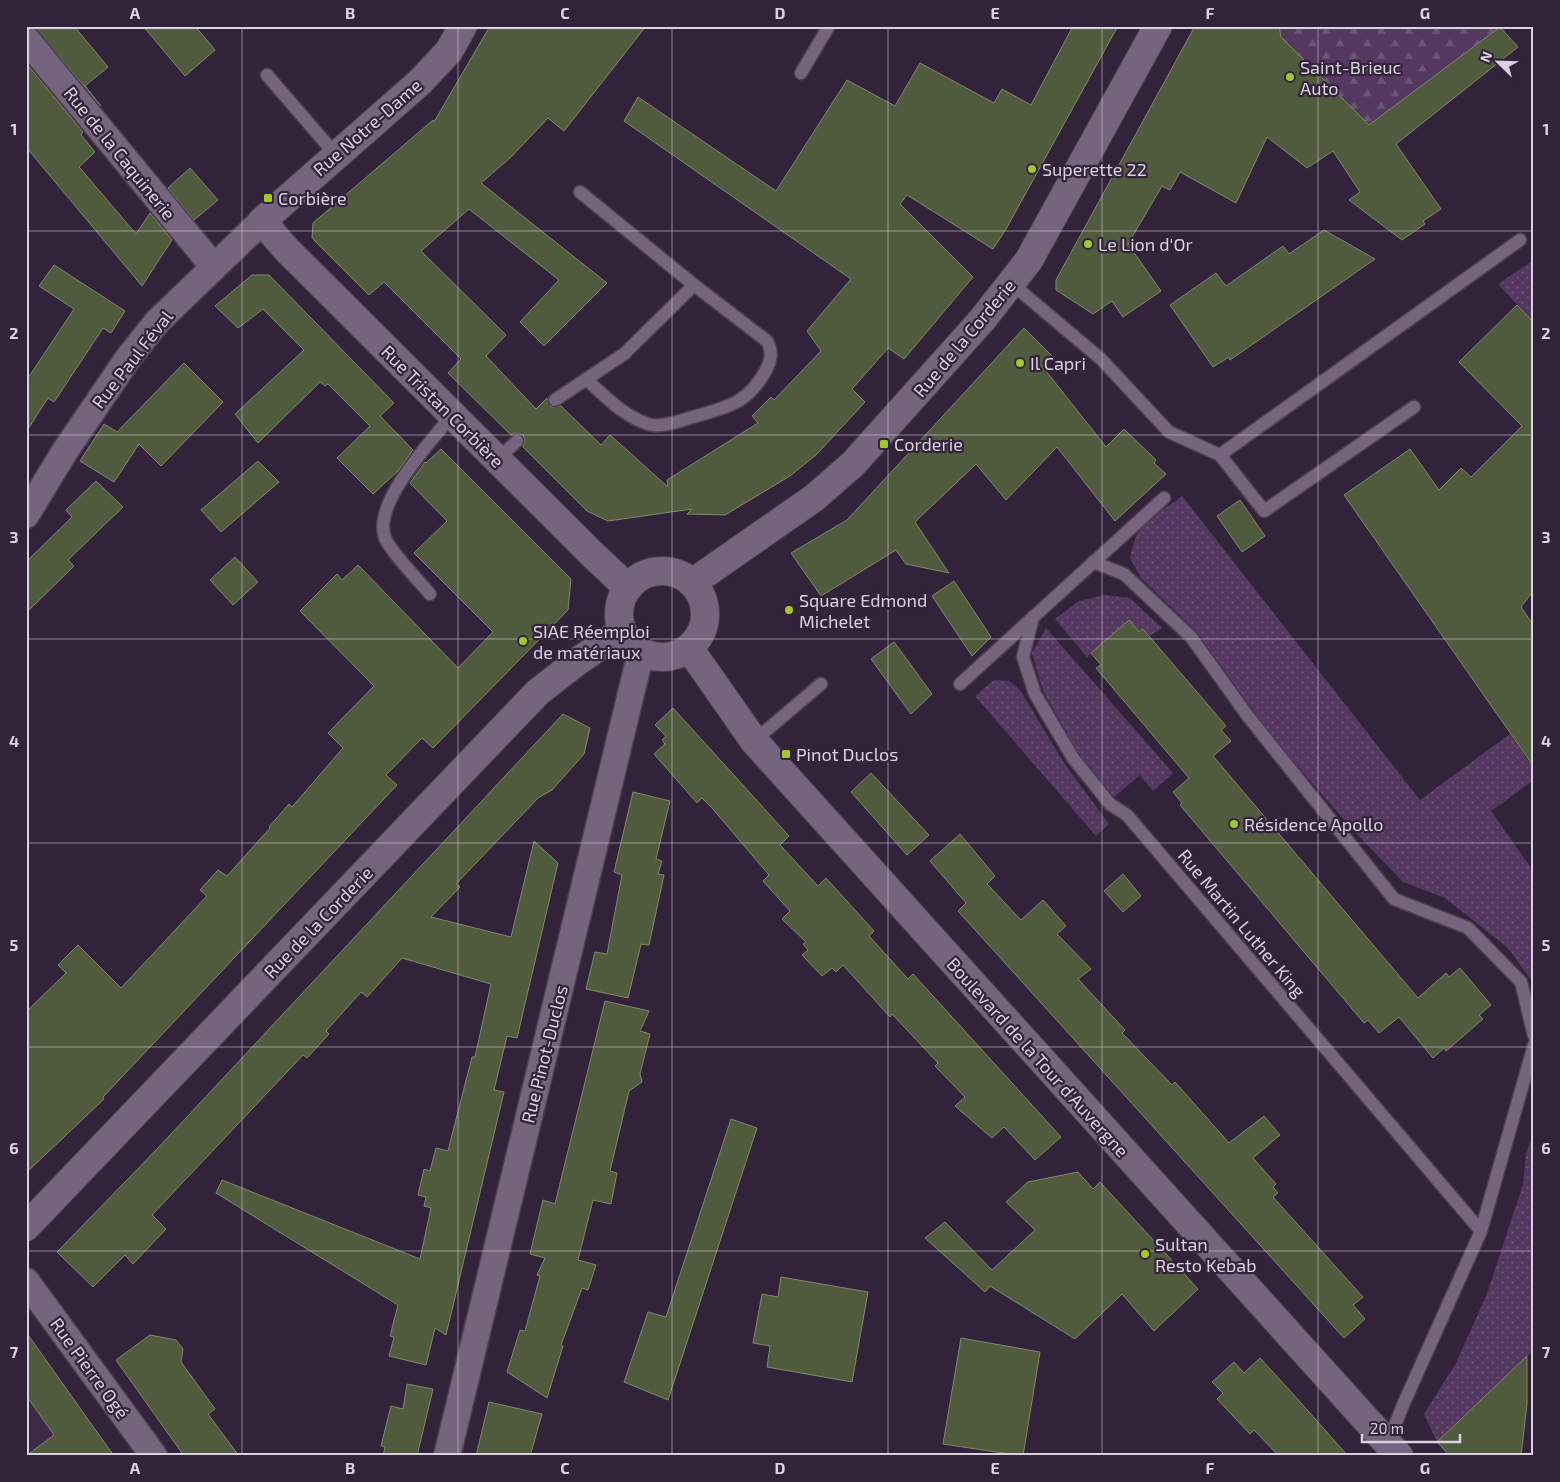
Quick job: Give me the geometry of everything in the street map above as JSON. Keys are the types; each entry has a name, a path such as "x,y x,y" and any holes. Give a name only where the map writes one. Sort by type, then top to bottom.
{"street":[{"name":"Rue Notre-Dame","path":"262,221 420,82 449,50 463,26"},
{"name":"Rue de la Corderie","path":"692,583 814,498 854,464 932,379 1012,284 1029,260 1158,26"},
{"name":"Rue de la Caquinerie","path":"26,39 214,266"},
{"name":"Rue Paul Féval","path":"26,515 65,451 129,357 157,322 262,221"},
{"name":"Rue Tristan Corbière","path":"262,221 286,249 628,588"},
{"path":"659,572 680,575 692,583 699,593 705,616 697,639 689,648 680,654 660,658 641,652 626,639 622,631 620,608 628,588 639,578 659,572"},
{"name":"Rue de la Corderie","path":"26,1227 538,692 578,661 622,631"},
{"name":"Boulevard de la Tour d'Auvergne","path":"689,648 754,741 1390,1452"},
{"name":"Rue Pinot-Duclos","path":"447,1456 641,652"},
{"name":"Rue Pierre Ogé","path":"26,1281 154,1456"}],"lane":[{"path":"801,73 829,26"},
{"path":"267,74 336,155"},
{"path":"580,192 694,285 768,341 771,348 771,360 756,389 730,407 672,424 650,425 626,414 586,380"},
{"path":"1220,455 1520,240"},
{"path":"1012,284 1101,359 1169,432 1220,455 1264,511 1414,407"},
{"path":"555,400 624,354 694,285"},
{"path":"430,594 385,539 382,519 392,496 452,415"},
{"path":"497,460 517,441"},
{"path":"960,684 1164,498"},
{"path":"1094,562 1124,574 1191,637 1247,715 1394,899 1468,928 1521,982 1534,1036"},
{"name":"Rue Martin Luther King","path":"1033,617 1023,657 1035,694 1073,758 1110,804 1127,815 1482,1231"},
{"path":"754,741 821,684"},
{"path":"1390,1452 1403,1405 1482,1231 1534,1045"}],"shaded area":[{"path":"26,1332 109,1448 114,1456 26,1456"}],"green space":[{"path":"1279,26 1501,26 1370,126 1281,37"},
{"path":"1534,260 1534,323 1498,284"},
{"path":"1182,496 1420,800 1510,734 1529,762 1534,759 1534,780 1491,811 1534,872 1534,984 1508,948 1445,898 1403,882 1351,828 1271,735 1196,631 1141,578 1130,558 1142,526"},
{"path":"1105,595 1130,598 1162,628 1150,636 1143,629 1139,632 1129,621 1087,657 1055,619 1079,601"},
{"path":"1046,628 1173,773 1153,791 1140,775 1114,797 1077,751 1043,691 1032,653"},
{"path":"994,680 1009,681 1020,690 1064,763 1109,824 1096,836 975,696"},
{"path":"1534,1131 1534,1350 1437,1442 1424,1414 1456,1363 1487,1294 1523,1184 1526,1154"}],"building":[{"path":"33,26 74,26 108,67 85,86 101,106"},
{"path":"143,26 195,26 215,50 185,76"},
{"path":"490,26 646,26 564,131 548,118 511,157 481,183 607,283 544,346 520,322 559,280 469,209 421,251 506,335 486,356 536,409 547,398 551,407 561,406 601,445 610,435 668,487 667,480 758,423 752,416 771,397 774,400 821,351 807,331 851,279 624,121 638,97 776,191 847,80 895,106 920,63 994,103 1002,89 1031,105 1073,26 1118,26 1006,229 993,249 907,195 900,204 973,277 904,359 888,348 852,389 865,402 817,454 790,476 725,515 687,514 692,509 608,521 587,511 523,447 525,440 523,435 516,433 511,435 448,373 461,359 384,282 369,295 312,238 313,223 433,120 434,122"},
{"path":"1195,26 1279,26 1281,37 1369,125 1500,27 1518,47 1396,144 1441,209 1423,221 1425,224 1402,240 1349,200 1360,192 1333,151 1307,168 1267,137 1236,203 1180,172 1170,190 1162,186 1128,244 1161,291 1123,317 1112,301 1093,314 1056,290 1056,280"},
{"path":"26,63 83,132 81,135 95,152 79,167 136,234 150,213 172,240 142,286 26,147"},
{"path":"190,168 218,200 194,220 168,188"},
{"path":"1324,230 1375,259 1230,360 1229,357 1213,367 1170,305 1216,273 1226,286 1283,246 1289,254"},
{"path":"54,265 125,311 111,333 103,328 54,402 48,398 26,432 26,381 74,309 39,286"},
{"path":"252,275 269,275 394,403 380,416 413,450 398,471 373,494 337,458 370,426 328,384 325,386 320,382 258,443 235,414 304,350 263,309 238,328 215,306"},
{"path":"1517,305 1534,323 1534,590 1521,607 1534,626 1534,767 1344,495 1410,449 1439,490 1461,468 1471,477 1522,426 1459,362"},
{"path":"1024,328 1052,356 1042,366 1106,447 1124,429 1156,460 1154,463 1166,474 1115,521 1057,447 1006,500 976,464 915,522 949,573 906,564 896,550 821,596 791,553 847,520"},
{"path":"184,363 223,402 161,466 139,444 114,482 80,461 104,424 117,432"},
{"path":"441,449 571,579 568,610 433,748 422,738 386,775 397,785 103,1097 104,1099 26,1173 26,1012 66,973 58,965 78,945 121,988 207,896 200,890 218,870 227,876 289,804 292,807 343,748 328,733 374,686 300,611 337,574 342,580 358,565 458,668 493,632 414,553 447,521 410,483 425,462"},
{"path":"258,461 279,482 221,532 201,510"},
{"path":"96,481 123,507 68,560 74,566 26,613 26,562 72,517 66,510"},
{"path":"1240,500 1265,536 1242,552 1217,516"},
{"path":"235,557 258,582 233,605 210,580"},
{"path":"954,581 991,637 972,656 932,596"},
{"name":"Résidence Apollo","path":"1129,620 1139,632 1143,629 1226,726 1221,730 1231,741 1213,756 1418,998 1446,973 1449,977 1460,968 1491,1005 1479,1015 1483,1019 1446,1051 1444,1048 1433,1058 1399,1017 1379,1033 1368,1020 1364,1023 1180,805 1182,803 1173,792 1189,778 1096,668 1101,665 1091,653"},
{"path":"894,642 932,694 911,714 871,659"},
{"path":"673,708 789,836 780,845 818,886 826,878 874,931 869,936 908,979 913,974 1061,1137 1035,1160 1004,1127 992,1138 955,1106 965,1097 935,1066 938,1063 892,1014 890,1017 843,965 836,972 832,968 822,976 802,955 808,950 803,944 806,942 782,919 790,911 763,881 769,875 712,808 702,798 697,803 654,754 665,744 662,740 666,736 655,725"},
{"path":"563,714 590,728 584,754 552,790 538,798 456,884 460,887 431,917 511,937 534,841 558,863 517,1038 507,1036 494,1090 504,1092 446,1335 435,1328 426,1365 389,1356 394,1337 390,1336 398,1305 216,1193 222,1180 420,1259 431,1208 424,1206 426,1197 418,1195 424,1169 430,1171 436,1148 448,1151 472,1057 475,1057 491,984 402,958 367,997 361,992 326,1031 329,1034 307,1058 303,1055 152,1215 166,1229 133,1264 125,1255 93,1287 57,1252 158,1148"},
{"path":"871,773 929,835 907,855 851,792"},
{"path":"633,792 670,801 656,859 662,861 658,874 664,875 649,945 641,944 628,998 586,989 595,952 607,954 622,875 614,872"},
{"path":"960,834 995,876 987,884 1021,920 1043,900 1066,926 1057,934 1091,969 1078,979 1125,1030 1122,1033 1172,1085 1175,1082 1229,1143 1264,1116 1280,1135 1253,1158 1276,1184 1273,1187 1278,1193 1273,1197 1363,1297 1353,1305 1365,1319 1344,1338 958,911 966,903 930,861"},
{"path":"1123,874 1141,896 1123,912 1104,891"},
{"path":"605,1001 649,1011 640,1031 650,1034 640,1074 642,1082 629,1091 610,1171 617,1173 611,1204 593,1200 578,1260 596,1265 588,1290 582,1288 561,1345 563,1346 547,1398 507,1372 520,1330 525,1331 540,1276 537,1275 545,1258 530,1254 543,1200 555,1204"},
{"path":"731,1119 757,1128 668,1400 624,1382 648,1312 666,1317"},
{"path":"1078,1172 1093,1189 1100,1182 1198,1289 1154,1331 1122,1294 1075,1339 990,1286 985,1292 925,1238 945,1222 992,1270 1035,1230 1006,1202 1028,1182"},
{"path":"781,1277 868,1292 852,1382 767,1367 770,1346 753,1343 762,1294 778,1297"},
{"path":"26,1332 114,1456 26,1456 54,1435 26,1395"},
{"path":"150,1335 176,1340 183,1349 181,1362 215,1409 208,1414 239,1456 184,1456 116,1360"},
{"path":"961,1338 1040,1352 1023,1456 943,1444"},
{"path":"1527,1356 1527,1404 1521,1456 1450,1456 1437,1442"},
{"path":"1260,1358 1348,1456 1279,1456 1254,1430 1250,1434 1217,1399 1223,1393 1212,1382 1234,1362 1244,1373"},
{"path":"407,1384 433,1389 417,1456 383,1456 385,1447 381,1446 391,1406 403,1409"},
{"path":"489,1402 542,1414 530,1456 476,1456"}],"place":[{"name":"Saint-Brieuc Auto","path":"1290,77"},
{"name":"Superette 22","path":"1032,169"},
{"name":"Corbière","path":"268,198"},
{"name":"Le Lion d'Or","path":"1088,244"},
{"name":"Il Capri","path":"1020,363"},
{"name":"Corderie","path":"884,444"},
{"name":"Square Edmond Michelet","path":"789,610"},
{"name":"SIAE Réemploi de matériaux","path":"523,641"},
{"name":"Pinot Duclos","path":"786,754"},
{"name":"Résidence Apollo","path":"1234,824"},
{"name":"Sultan Resto Kebab","path":"1145,1254"}]}
